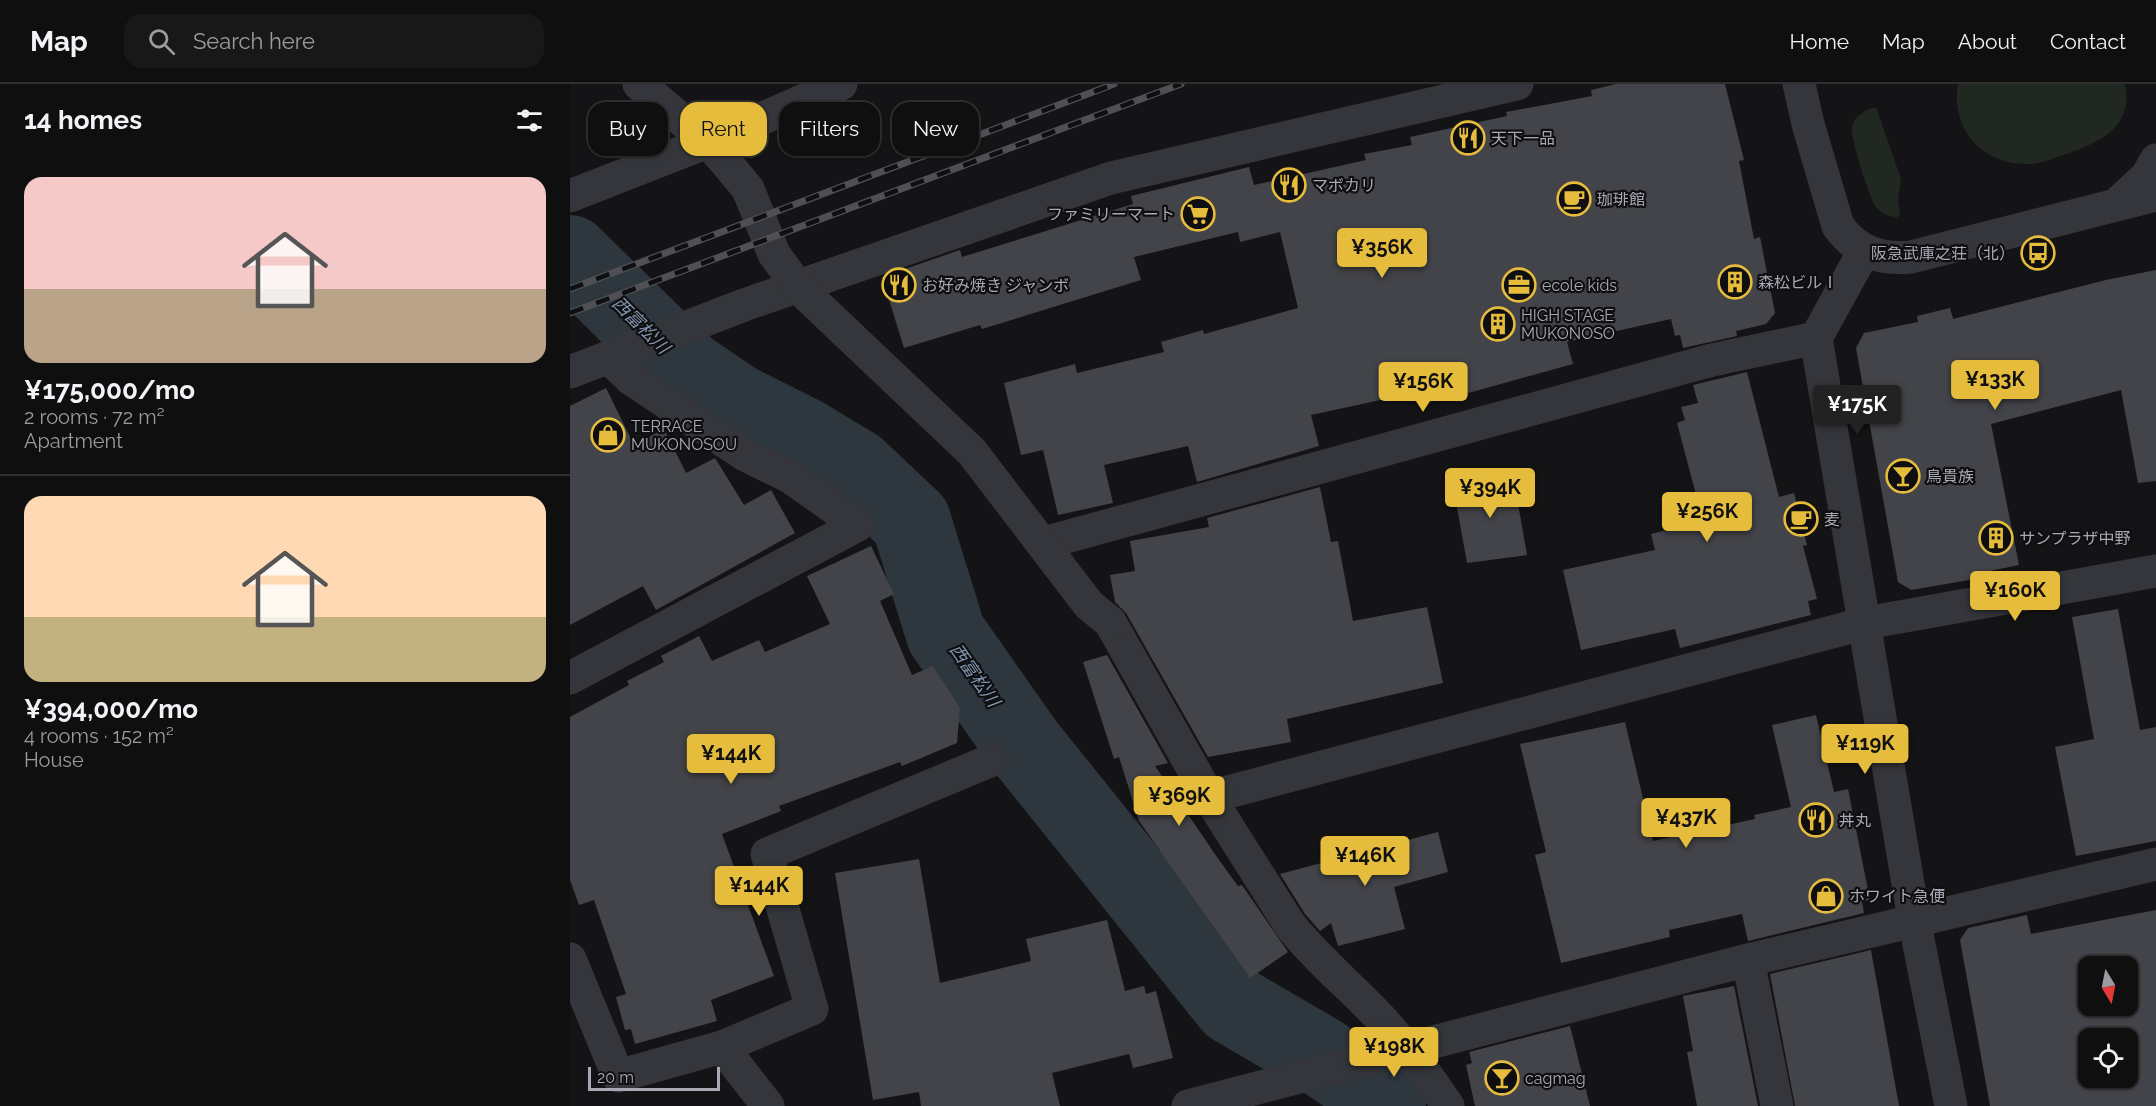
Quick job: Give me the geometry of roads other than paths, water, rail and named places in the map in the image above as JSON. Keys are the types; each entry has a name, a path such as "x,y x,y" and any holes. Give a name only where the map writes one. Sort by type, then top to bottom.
{"street":[{"path":"639,84 680,118"},
{"path":"767,116 841,84"},
{"path":"570,372 798,287 1111,178 1517,84"},
{"path":"1799,84 1808,124 1838,226 1848,240 1864,251 1894,258 1911,257 2156,195"},
{"path":"570,196 680,153"},
{"path":"720,156 748,189 774,254 798,287 972,452 1044,543 1089,605 1110,622 1209,797 1271,898 1304,943 1407,1048 1448,1106"},
{"path":"2114,205 2147,176 2156,160"},
{"path":"1864,251 1816,338 1835,462 1866,623 1914,919 1951,1106"},
{"path":"1044,543 1712,360 1816,338"},
{"path":"570,678 858,525 790,477 745,455 631,379 618,353"},
{"path":"1209,797 1866,623 2156,571"},
{"path":"571,963 618,1076 722,1047 812,1009 766,854 992,760"},
{"path":"1188,1106 1283,1095 1307,1075 1368,1058 1914,919 2156,864"},
{"path":"1748,960 1778,1106"},
{"path":"722,1047 768,1106"}],"waterway":[{"name":"西富松川","path":"570,255 687,370 737,404 803,437 856,469 911,521 946,634 1024,745 1233,1005 1319,1055 1375,1092 1386,1106"}],"railway":[{"path":"570,289 1114,84"},
{"path":"570,313 1181,84"}],"place":[{"name":"天下一品","path":"1468,138"},
{"name":"マボカリ","path":"1289,185"},
{"name":"珈琲館","path":"1574,199"},
{"name":"ファミリーマート","path":"1198,214"},
{"name":"阪急武庫之荘（北）","path":"2038,253"},
{"name":"森松ビルⅠ","path":"1735,282"},
{"name":"お好み焼き ジャンボ","path":"899,285"},
{"name":"ecole kids","path":"1519,285"},
{"name":"HIGH STAGE MUKONOSO","path":"1498,324"},
{"name":"TERRACE MUKONOSOU","path":"608,435"},
{"name":"鳥貴族","path":"1903,476"},
{"name":"麦","path":"1801,519"},
{"name":"サンプラザ中野","path":"1996,538"},
{"name":"丼丸","path":"1816,820"},
{"name":"ホワイト急便","path":"1826,896"},
{"name":"cagmag","path":"1502,1078"}]}
